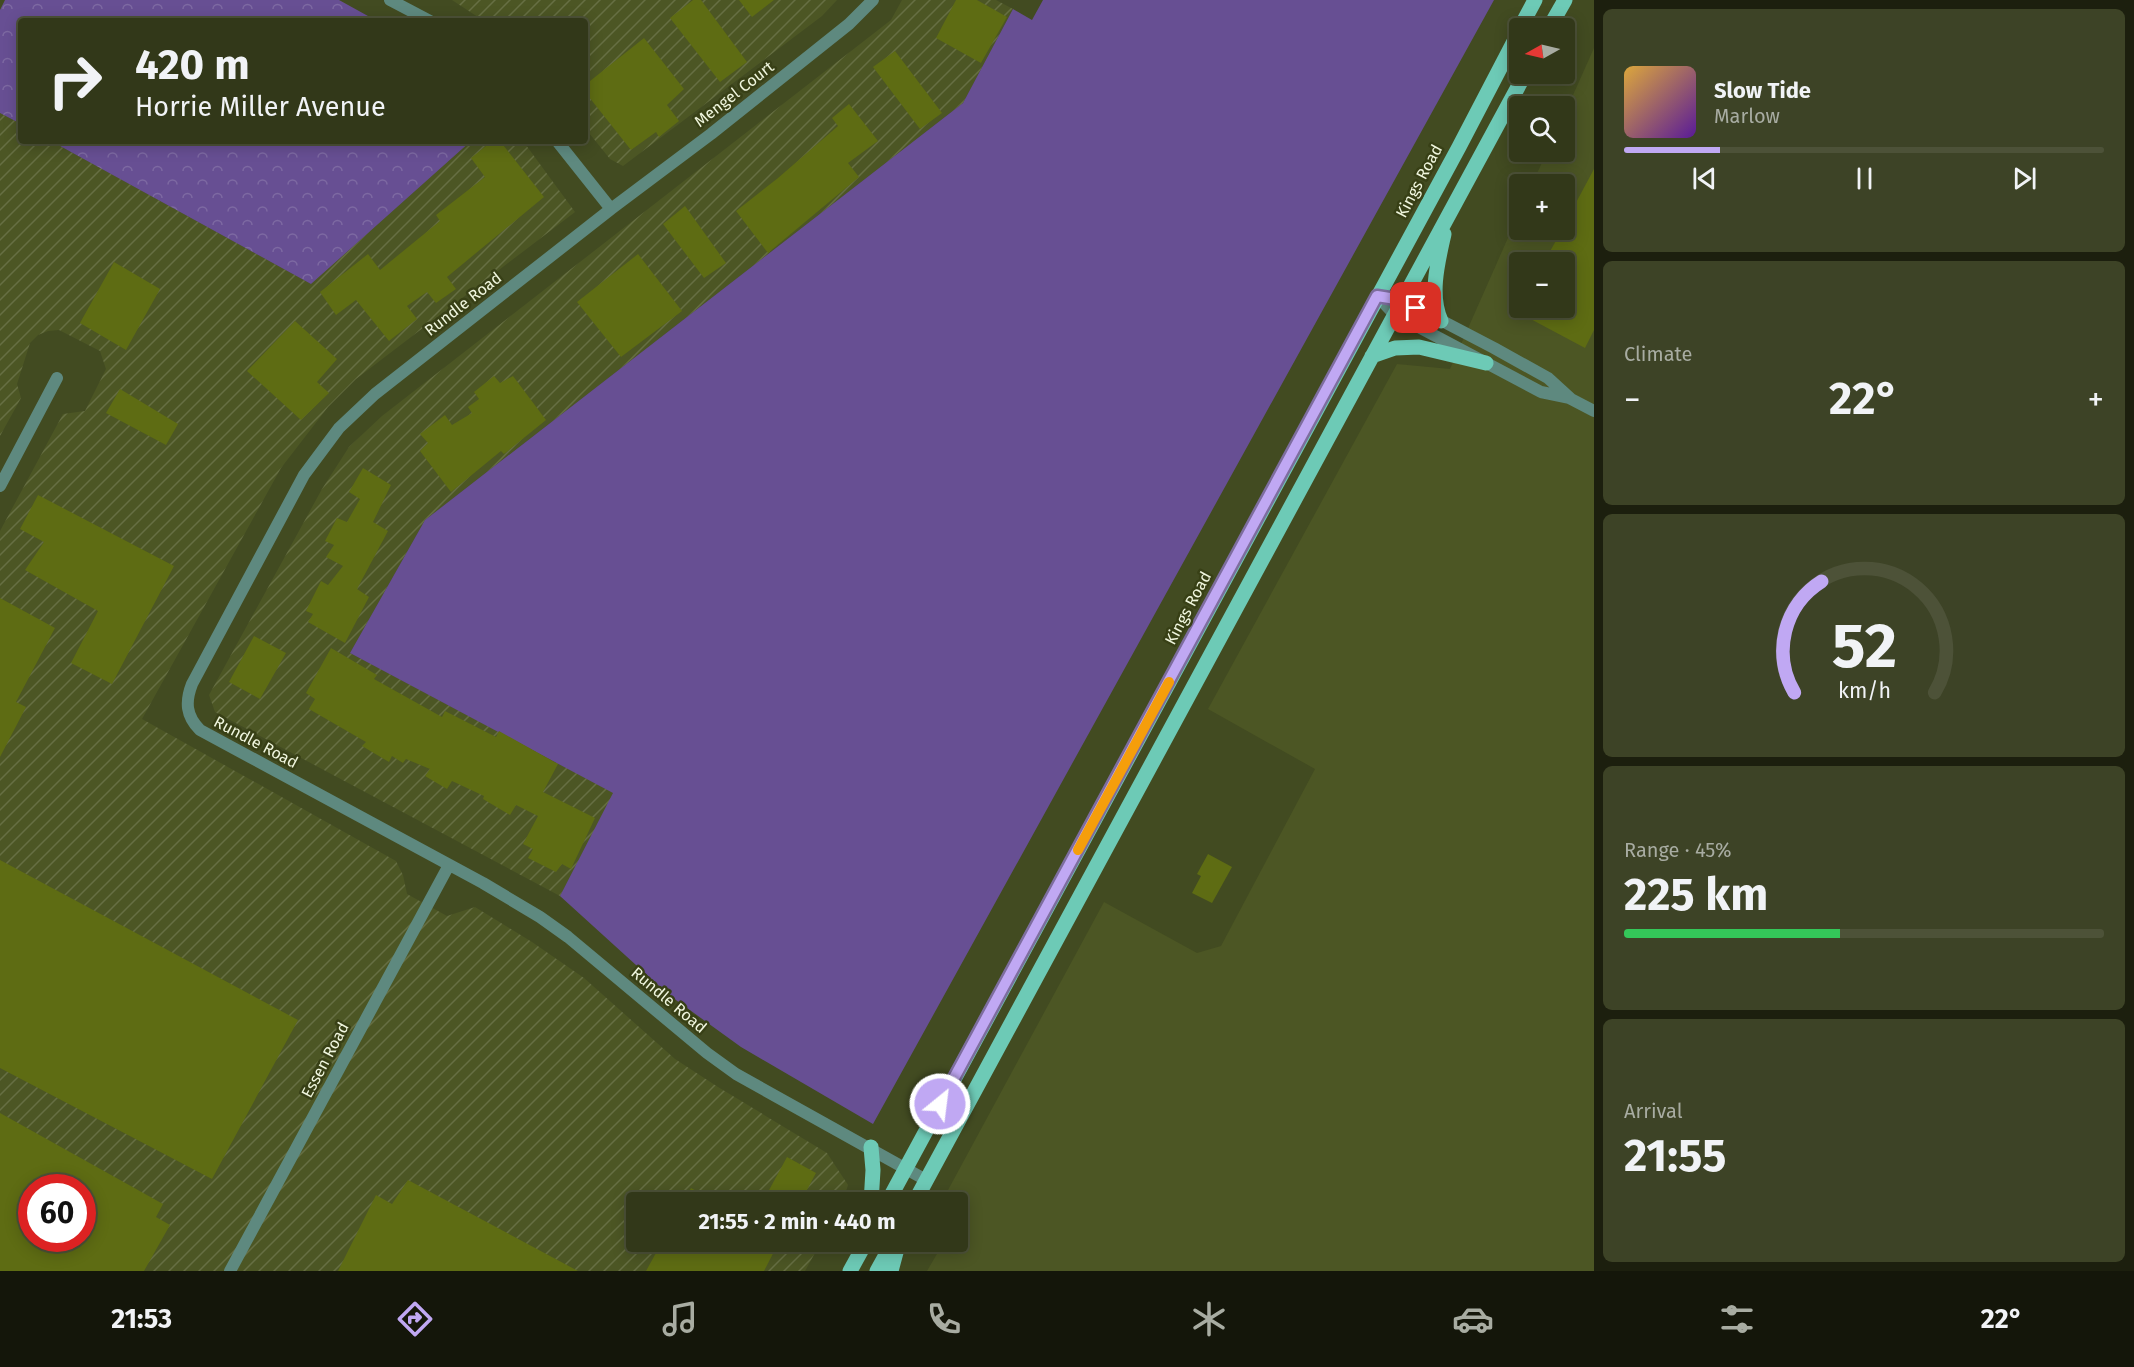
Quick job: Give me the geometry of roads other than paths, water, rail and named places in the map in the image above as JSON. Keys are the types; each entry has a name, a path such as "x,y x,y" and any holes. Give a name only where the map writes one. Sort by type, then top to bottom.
{"main road":[{"name":"Kings Road","path":"1526,18 1535,0"},
{"path":"1555,18 1565,0"},
{"name":"Kings Road","path":"893,1192 1509,50"},
{"path":"920,1192 1520,84"},
{"path":"1441,321 1436,310 1434,294 1449,214"},
{"path":"1372,356 1395,348 1419,347 1486,363"},
{"path":"871,1147 872,1192"},
{"path":"849,1271 855,1252"},
{"path":"849,1271 860,1252"},
{"path":"877,1271 887,1252"},
{"path":"891,1271 896,1252"}],"street":[{"path":"390,0 424,18"},
{"name":"Mengel Court","path":"611,209 711,134 849,24 873,0"},
{"path":"559,144 611,209"},
{"name":"Rundle Road","path":"611,209 375,394 339,428 304,475 187,697 188,714 200,730 540,917 568,937 681,1032 736,1074 871,1147 926,1180"},
{"path":"1377,296 1402,300 1548,378 1571,399"},
{"path":"1377,296 1394,314 1486,363 1541,392 1571,399 1594,411"},
{"path":"0,486 57,378"},
{"name":"Essen Road","path":"230,1271 449,865"}]}
